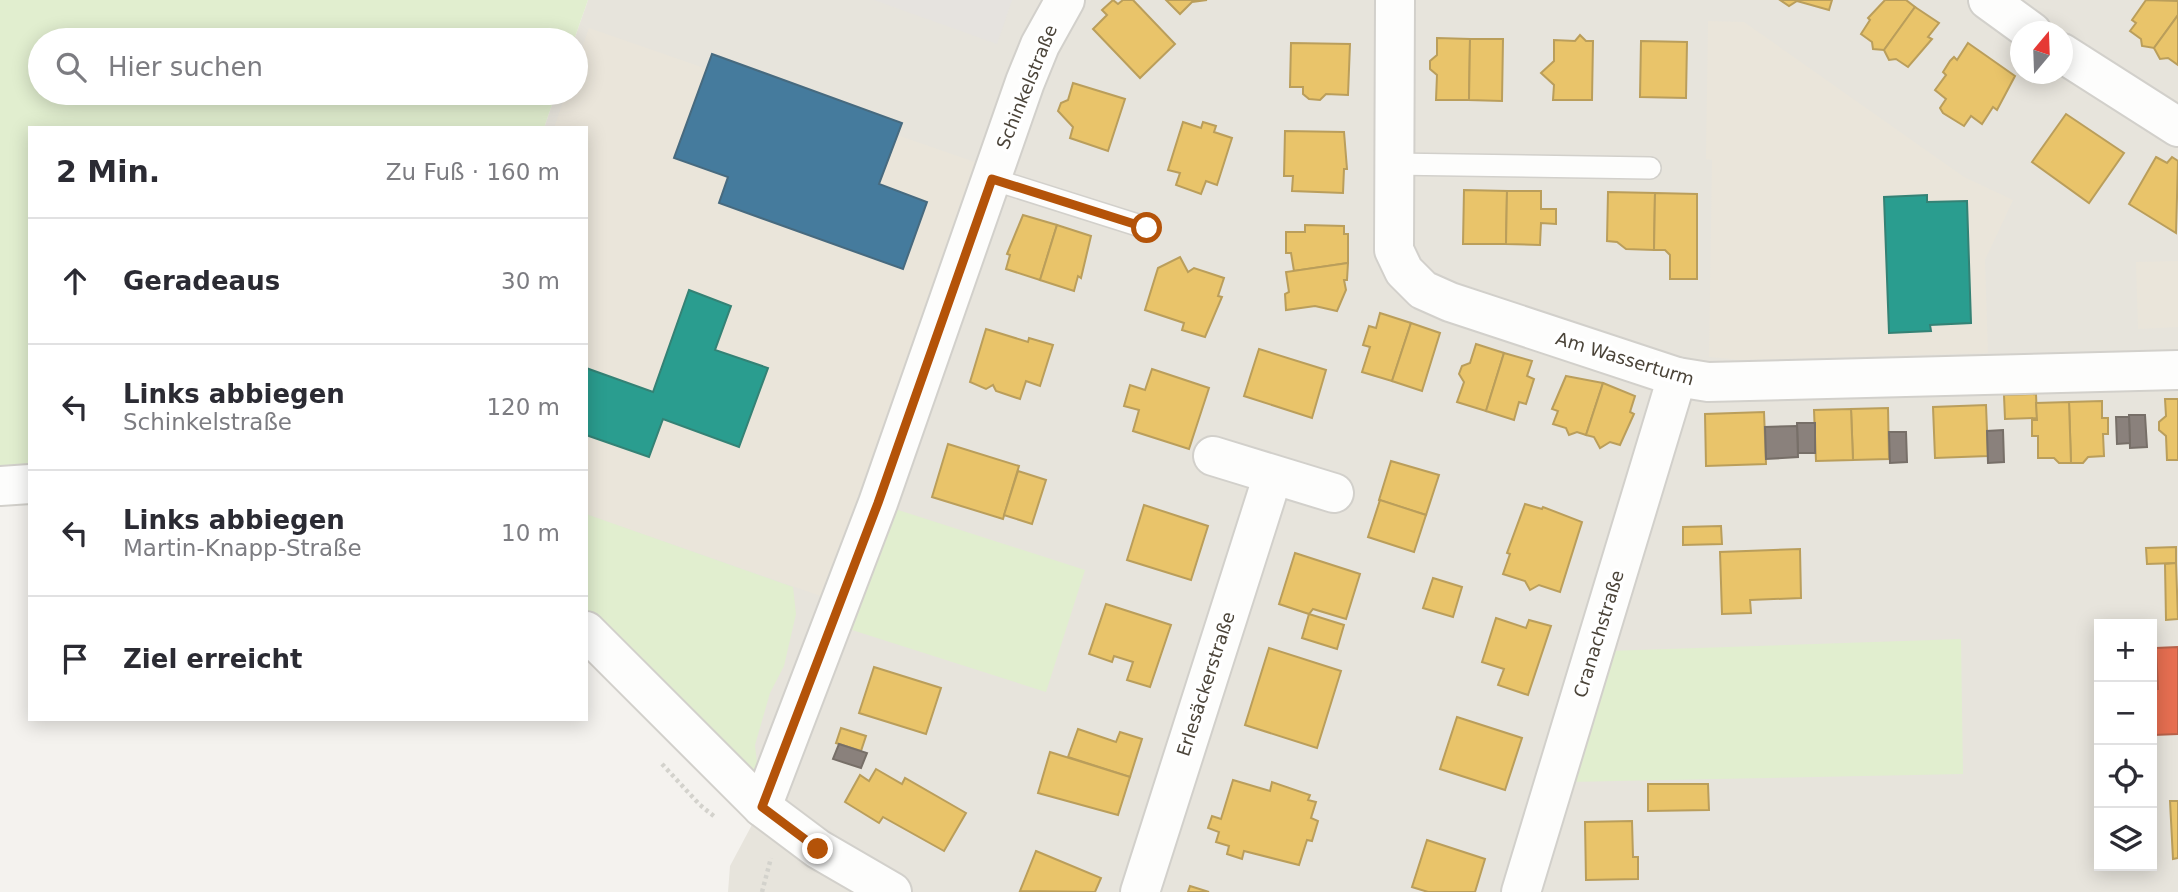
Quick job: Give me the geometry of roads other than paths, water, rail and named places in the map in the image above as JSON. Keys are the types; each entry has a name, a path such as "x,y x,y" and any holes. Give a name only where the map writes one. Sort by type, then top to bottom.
{"street":[{"name":"Schinkelstraße","path":"762,807 878,503 1040,45 1065,0"},
{"name":"Am Wasserturm","path":"1395,0 1392,164 1394,250 1404,271 1423,290 1483,314 1677,377 1708,382 2178,370"},
{"path":"1989,0 2017,21"},
{"path":"2073,60 2178,127"},
{"name":"Cranachstraße","path":"1521,892 1677,377"},
{"path":"1213,457 1334,493"},
{"name":"Erlesäckerstraße","path":"1140,892 1273,475"},
{"path":"0,486 28,484"},
{"path":"588,633 762,807 818,849 892,892"}],"lane":[{"path":"1392,164 1650,168"},
{"path":"992,179 1147,228"}]}
